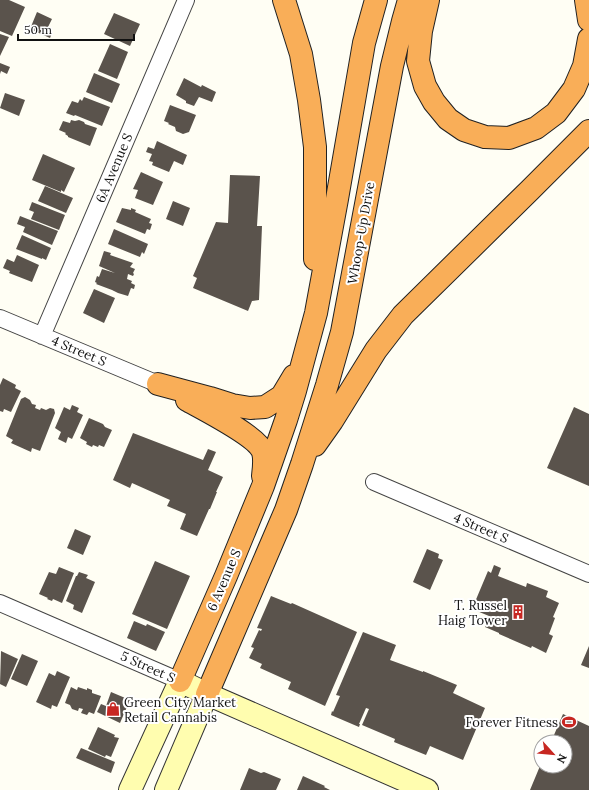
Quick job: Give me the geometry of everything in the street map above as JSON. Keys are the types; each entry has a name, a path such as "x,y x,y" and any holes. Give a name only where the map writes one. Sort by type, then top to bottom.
{"highway":[{"path":"284,0 301,54 315,147 316,313"},
{"path":"158,384 250,408 265,407 282,396 302,364 316,313 364,43 376,0"},
{"name":"Whoop-Up Drive","path":"302,464 342,332 392,66 409,0"},
{"path":"428,0 421,31 418,61 425,86 434,102 448,119 464,130 485,136 508,138 536,128 556,113 574,89 579,78 584,66 589,39"},
{"path":"586,0 589,20"},
{"path":"207,694 286,510 302,464 332,421 376,350 403,315 587,132"},
{"name":"6 Avenue S","path":"180,681 226,576 263,486 286,420 302,364"},
{"path":"158,384 220,418 255,441 263,451 263,486"}],"street":[{"name":"6A Avenue S","path":"42,336 186,0"},
{"name":"4 Street S","path":"0,318 158,384"},
{"name":"4 Street S","path":"374,482 589,574"},
{"name":"5 Street S","path":"0,603 427,790"},
{"name":"6 Avenue S","path":"130,790 180,681"},
{"path":"166,790 207,694"}],"building":[{"path":"0,0 9,0 25,7 12,36 0,31"},
{"path":"37,12 52,19 47,29 52,33 50,38 30,29"},
{"path":"114,13 140,24 130,46 104,34"},
{"path":"0,34 9,37 0,56"},
{"path":"110,44 128,52 117,79 98,71"},
{"path":"0,63 10,67 7,74 1,71 0,74"},
{"path":"94,73 120,84 112,103 86,92"},
{"path":"184,78 201,87 202,85 216,92 212,102 199,97 194,106 186,103 186,101 176,95"},
{"path":"5,93 25,100 19,116 0,108"},
{"path":"84,97 110,107 102,126 66,113 72,101 78,103 80,99 82,101"},
{"path":"170,105 196,115 189,132 183,134 176,131 175,127 164,121"},
{"path":"71,120 79,120 85,124 97,128 90,146 68,137 65,134 66,133 59,130 63,121 70,123"},
{"path":"157,141 187,155 183,165 174,161 169,172 152,165 153,162 149,161 152,154 146,152 148,147 154,149"},
{"path":"43,154 75,168 64,192 32,180"},
{"path":"141,172 163,182 153,205 135,198 138,190 133,189"},
{"path":"230,175 260,176 257,226 262,226 259,300 252,301 248,311 193,288 197,278 193,276 216,222 228,223"},
{"path":"45,186 73,198 66,213 38,201"},
{"path":"173,201 190,208 183,226 166,219"},
{"path":"32,202 65,215 59,230 31,219 34,212 29,210"},
{"path":"122,208 131,210 131,208 136,210 135,212 151,219 149,223 152,224 150,230 147,229 145,234 116,222"},
{"path":"20,216 58,231 52,245 23,232 25,227 17,224"},
{"path":"114,229 148,244 144,254 142,252 140,257 108,244"},
{"path":"22,235 51,248 46,260 16,249"},
{"path":"104,251 111,253 110,255 133,263 130,267 135,269 134,274 133,276 128,274 127,279 132,281 131,283 135,285 134,289 131,288 128,296 96,284 97,283 95,282 97,276 99,277 102,269 115,273 99,266"},
{"path":"17,255 39,265 32,282 9,273 10,271 3,268 7,259 14,262"},
{"path":"94,289 115,298 104,323 83,313"},
{"path":"3,378 16,385 15,388 21,391 11,412 4,409 3,412 0,411 0,385"},
{"path":"25,397 30,400 32,404 36,405 35,408 40,410 41,408 46,410 50,408 54,409 55,413 40,451 32,448 31,452 11,443 13,440 6,436 21,399"},
{"path":"72,405 79,408 77,412 83,415 72,439 68,437 66,443 58,439 61,432 55,428 64,407 70,410"},
{"path":"574,407 589,414 589,486 547,468"},
{"path":"89,418 112,430 104,447 93,445 92,447 80,438"},
{"path":"133,433 203,460 208,449 216,452 208,470 223,477 197,536 180,529 186,514 167,506 170,500 132,483 130,488 113,480"},
{"path":"75,529 91,536 83,555 67,548"},
{"path":"427,549 439,554 438,558 443,560 430,590 413,582"},
{"path":"155,561 190,576 167,629 132,614"},
{"name":"T. Russel Haig Tower","path":"494,565 501,568 498,576 526,587 527,583 548,591 546,597 559,603 553,617 555,618 549,634 553,636 546,653 532,646 531,648 485,627 489,616 472,609 488,571 491,573"},
{"path":"59,567 74,573 62,603 53,599 52,601 39,594 49,572 56,574"},
{"path":"79,572 88,575 86,578 95,582 82,613 73,609 74,605 66,601"},
{"path":"271,596 291,604 292,603 357,632 325,706 288,689 291,682 260,668 262,664 249,658 254,648 251,647 259,630 261,631 262,629 257,628"},
{"path":"134,621 146,626 147,624 165,632 156,651 127,638"},
{"path":"363,632 396,645 390,660 423,671 457,685 453,693 485,708 463,760 430,746 426,755 394,742 395,739 362,725 369,709 366,708 359,727 331,715 340,696 336,695"},
{"path":"589,646 589,668 581,665"},
{"path":"1,651 18,659 6,687 0,684"},
{"path":"22,654 38,661 27,686 11,679"},
{"path":"57,671 70,677 57,707 52,705 51,709 36,702 49,673 55,676"},
{"path":"71,687 77,690 78,687 87,690 87,688 92,690 92,693 101,696 94,714 89,712 87,715 81,713 83,709 79,708 78,711 72,709 70,705 65,703"},
{"name":"Green City Market Retail Cannabis","path":"111,692 130,700 120,723 97,712 101,704 106,706"},
{"path":"563,714 589,726 589,790 530,790 537,774 573,774 573,734 554,734"},
{"path":"98,727 115,735 114,737 119,738 111,757 106,755 105,757 88,749"},
{"path":"81,748 115,762 111,773 76,758"},
{"path":"249,768 281,779 276,790 240,790"},
{"path":"303,776 325,786 324,787 330,790 297,790"}],"place":[{"name":"T. Russel Haig Tower","path":"518,612"},
{"name":"Green City Market Retail Cannabis","path":"113,709"},
{"name":"Forever Fitness","path":"569,722"}]}
